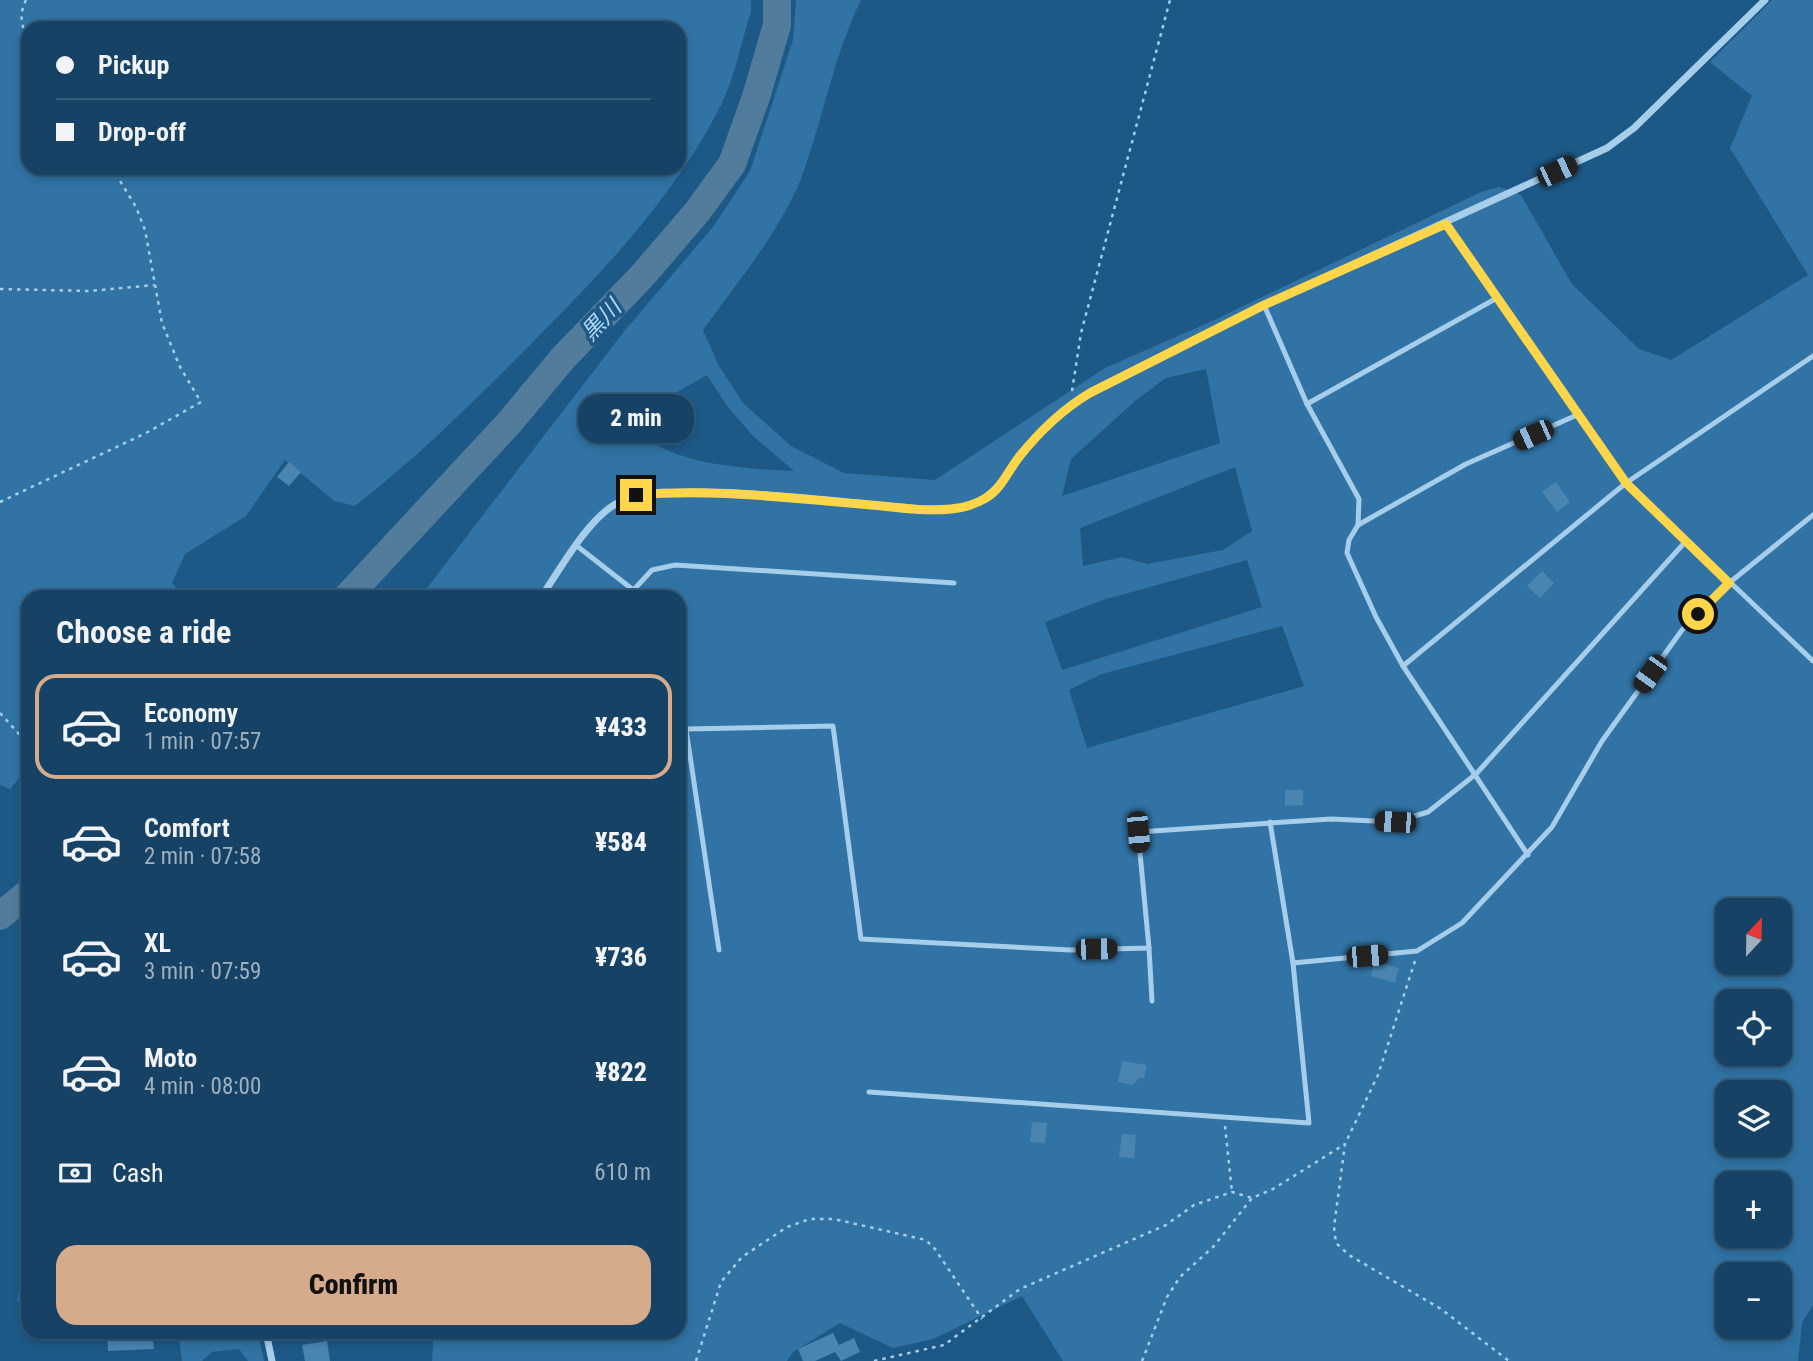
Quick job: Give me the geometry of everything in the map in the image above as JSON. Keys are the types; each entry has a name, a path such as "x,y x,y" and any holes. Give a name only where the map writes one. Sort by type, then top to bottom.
{"street":[{"path":"546,590 577,546 612,506 636,495 664,492 740,495 940,509 968,506 986,498 1001,485 1020,457 1071,405 1160,355 1264,305 1607,148 1650,113 1765,0"},
{"path":"267,1339 272,1361"}],"lane":[{"path":"1446,224 1626,483 1813,661"},
{"path":"1307,404 1497,298"},
{"path":"1264,305 1307,404 1359,499 1358,525 1349,540 1347,553 1403,666 1528,855"},
{"path":"1403,666 1626,483 1813,356"},
{"path":"1358,525 1466,464 1577,415"},
{"path":"1293,963 1417,951 1462,923 1552,827 1602,741 1682,630 1729,583 1813,515"},
{"path":"1152,1001 1138,832 1331,819 1395,822 1427,812 1476,774 1686,541"},
{"path":"577,546 632,589 652,570 675,565 954,583"},
{"path":"719,950 686,729 833,726 861,939 1070,950 1149,948"},
{"path":"869,1092 1309,1123 1293,963 1270,822"}],"path":[{"path":"22,21 20,10 26,0"},
{"path":"1071,405 1081,333 1170,0"},
{"path":"0,502 146,433 201,402 180,368 162,323 145,230 136,208 116,175"},
{"path":"0,289 90,292 154,285"},
{"path":"0,713 21,736"},
{"path":"1417,951 1412,978 1391,1040 1364,1108 1345,1144 1334,1227 1336,1243 1349,1255 1441,1309 1509,1361"},
{"path":"1224,1119 1232,1192"},
{"path":"1142,1361 1167,1297 1180,1277 1214,1246 1252,1198 1273,1189 1345,1144"},
{"path":"874,1361 944,1345 1020,1289 1166,1225 1194,1205 1232,1192 1252,1198"},
{"path":"696,1361 721,1282 742,1257 787,1227 810,1219 834,1219 926,1240 935,1249 982,1319"}],"shaded area":[{"path":"0,0 751,0 751,12 727,93 686,164 686,21 21,21 21,175 679,175 638,229 588,286 448,426 355,506 334,501 285,460 246,516 185,554 172,583 178,590 21,590 21,776 10,789 0,785"},
{"path":"796,0 861,0 836,64 803,173 794,194 758,255 703,330 719,366 744,404 791,446 844,473 935,480 1105,368 1210,322 1481,192 1499,187 1521,195 1572,284 1639,349 1671,360 1808,275 1730,148 1752,96 1710,62 1772,0 1813,0 1813,1305 1802,1323 1798,1361 1063,1361 1022,1296 933,1339 893,1348 840,1323 793,1352 787,1361 432,1361 434,1339 686,1339 686,590 425,590 626,329 713,227 750,171 793,40","holes":["1206,369 1220,443 1062,496 1071,459 1135,401 1166,378","707,375 727,406 753,436 794,471 755,469 692,459 673,453 641,434 638,409 644,403 674,394","1235,467 1252,531 1223,550 1147,564 1122,557 1083,566 1080,528","1247,560 1262,607 1062,670 1045,622 1103,600","1282,626 1304,686 1087,748 1069,690 1102,674"]},
{"path":"21,1278 21,1301 17,1301"},
{"path":"179,1339 259,1339 264,1361 248,1361 239,1349 212,1352 202,1361 182,1361"}],"building":[{"path":"289,462 301,472 289,486 277,477"},
{"path":"1556,482 1570,502 1557,512 1542,492"},
{"path":"1542,571 1554,583 1540,598 1527,586"},
{"path":"1285,790 1303,790 1303,805 1285,806"},
{"path":"1374,962 1399,968 1395,983 1371,976"},
{"path":"1122,1061 1147,1065 1144,1079 1139,1078 1133,1085 1118,1082"},
{"path":"1032,1122 1047,1123 1045,1143 1030,1142"},
{"path":"1122,1134 1136,1135 1134,1158 1119,1157"},
{"path":"833,1333 839,1345 854,1338 860,1352 841,1361 835,1352 815,1361 803,1361 798,1349"},
{"path":"107,1339 153,1339 154,1349 108,1351"},
{"path":"327,1341 330,1361 305,1361 302,1345"}],"waterway":[{"name":"黒川","path":"354,590 509,423 563,358 643,275 697,212 732,164 756,97 777,25 777,0"},
{"name":"黒川","path":"0,916 21,899"}],"route":[{"path":"636,495 664,492 740,495 930,509 968,506 986,498 1001,485 1045,428 1071,405 1090,393 1160,355 1264,305 1446,224 1626,483 1729,583 1698,614"}]}
